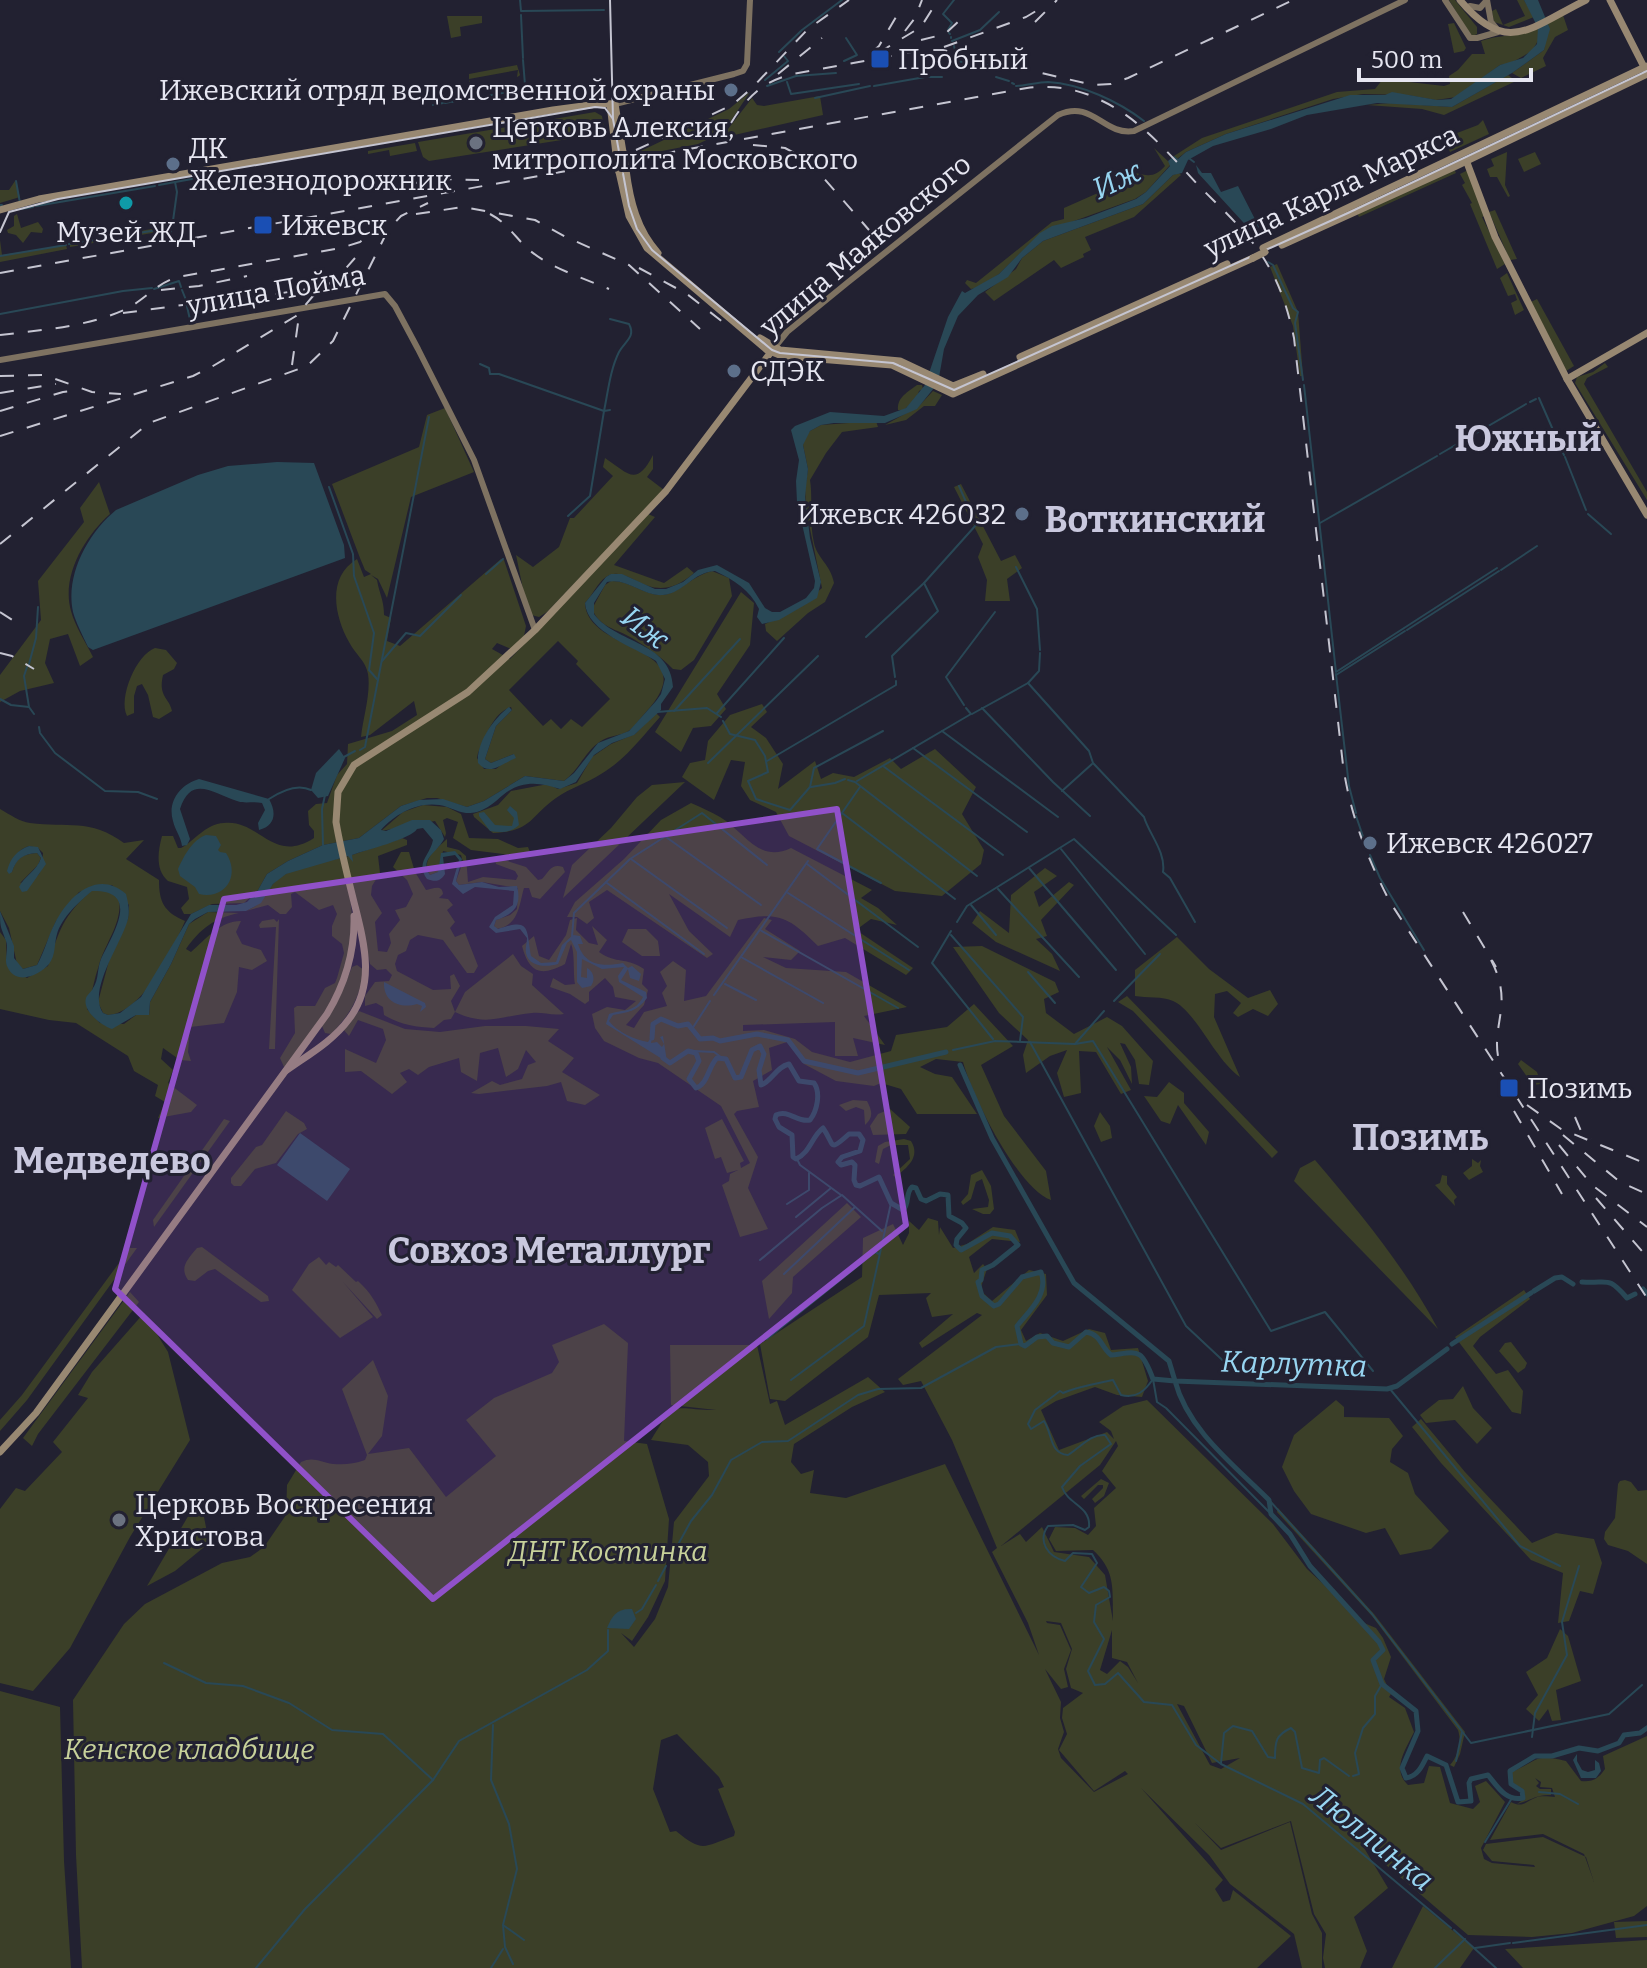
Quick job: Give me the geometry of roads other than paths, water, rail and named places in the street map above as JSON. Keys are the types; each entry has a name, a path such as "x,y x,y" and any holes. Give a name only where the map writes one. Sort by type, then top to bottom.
{"main road":[{"path":"0,210 39,199 224,167 236,170 611,105 734,74 743,71 747,64 750,0"},
{"name":"улица Маяковского","path":"352,894 338,835 336,801 345,776 354,765 468,692 535,630 666,491 785,334 934,211 1058,115 1084,111 1116,130 1134,131 1405,0"},
{"path":"1465,2 1480,8 1487,0"},
{"path":"1487,0 1491,22 1497,30"},
{"path":"1477,20 1497,30 1518,32 1579,0"},
{"path":"1445,1 1467,36 1474,39 1497,30 1527,25 1586,0"},
{"path":"1612,0 1646,69"},
{"path":"1465,2 1477,20 1481,31 1479,37"},
{"path":"1465,2 1497,30"},
{"name":"улица Карла Маркса","path":"917,373 958,393 1034,353 1252,256 1646,69"},
{"path":"611,105 631,221 647,248 782,356"},
{"path":"1465,157 1495,237 1567,379 1647,515"},
{"name":"улица Пойма","path":"0,360 385,294 395,306 474,460 535,630"},
{"path":"1567,379 1647,333"},
{"path":"760,341 785,334 784,341 791,352"},
{"path":"760,341 761,364 782,356 892,365 917,373"},
{"path":"772,350 890,359 906,363 917,373"},
{"path":"0,1452 36,1413 319,1025 340,991 350,960 355,920 352,894"},
{"path":"287,1070 334,1036 356,1008 364,986 366,968 352,894"},
{"path":"350,960 366,968"},
{"path":"319,1025 321,1033 334,1036"}],"water":[{"path":"1524,0 1538,0 1550,29 1544,50 1512,73 1452,107 1377,103 1307,115 1213,146 1188,160 1182,173 1173,175 1143,204 1043,241 1022,258 1008,277 978,295 958,316 944,349 938,383 917,409 885,423 834,423 810,431 803,445 808,469 805,497 810,538 821,582 817,598 779,620 762,624 757,617 759,609 751,596 715,571 707,572 677,591 663,595 622,582 607,582 594,603 594,614 615,632 641,644 663,660 673,687 661,704 661,710 634,735 612,743 594,755 576,782 560,789 538,784 524,785 472,813 438,805 420,806 403,813 381,830 386,831 412,820 430,820 441,830 444,839 428,860 430,875 438,872 441,853 455,851 462,859 456,881 459,885 482,882 499,887 517,886 515,908 496,920 494,926 498,929 522,925 527,932 531,956 541,963 556,962 562,945 573,935 580,936 583,944 578,944 590,961 602,965 623,963 628,968 632,966 641,974 639,981 630,978 628,969 621,980 646,992 647,998 636,1009 613,1015 609,1021 622,1032 643,1041 648,1042 653,1034 651,1043 657,1042 662,1047 664,1044 660,1037 663,1036 667,1062 606,1024 609,1014 632,1008 643,997 619,982 618,976 624,967 602,969 582,959 581,977 587,978 587,968 594,978 591,986 582,988 577,982 577,952 571,940 558,964 535,964 528,958 527,938 520,929 496,933 489,927 495,917 513,905 514,891 475,887 463,894 452,884 459,860 455,855 443,857 445,874 441,879 427,879 422,868 433,840 423,828 352,855 353,862 348,856 286,874 273,884 261,903 246,911 208,912 195,919 189,924 150,1002 149,1015 136,1015 112,1029 94,1017 86,1003 117,925 120,905 116,897 92,891 63,922 57,934 53,957 45,968 27,977 11,972 6,963 7,944 0,911 14,946 14,958 23,969 37,965 55,923 76,895 95,885 115,887 126,894 129,916 102,979 99,1003 103,1013 120,1013 141,997 191,914 209,905 247,902 267,874 288,861 323,845 359,838 401,806 419,800 443,799 467,807 484,801 525,776 564,781 598,743 629,731 661,694 665,679 656,661 613,638 588,613 585,603 606,577 622,574 655,589 666,589 683,582 698,570 717,565 749,583 765,608 772,612 780,612 806,598 815,581 797,502 799,460 791,430 795,426 830,412 884,416 906,408 925,385 948,317 962,291 965,293 999,274 1040,233 1052,226 1086,218 1136,199 1170,166 1168,161 1174,156 1178,159 1186,152 1226,134 1350,95 1385,95 1392,92 1437,100 1451,99 1500,65 1523,58 1537,44 1538,28"},
{"path":"1196,165 1202,173 1211,173 1221,192 1238,186 1259,227 1253,233 1198,173"},
{"path":"314,463 344,545 345,558 93,650 88,647 73,612 72,584 81,556 106,519 116,510 198,475 228,466"},
{"path":"509,707 512,710 496,726 485,759 491,763 514,754 516,758 487,769 478,763 480,747 492,724"},
{"path":"339,749 345,758 328,796 318,798 311,790 316,773"},
{"path":"199,779 269,799 274,814 271,822 259,830 258,823 265,810 262,803 240,802 197,789 190,792 180,809 190,839 187,845 182,846 173,821 172,807 181,789"},
{"path":"510,806 517,812 519,825 509,831 490,831 479,816 484,812 495,825 512,826 514,818 507,810"},
{"path":"206,835 216,836 221,845 218,850 226,853 232,870 223,890 208,895 199,894 180,876 178,869 193,845"},
{"path":"29,846 38,847 46,864 27,891 22,892 19,887 41,858 37,853 28,855 18,861 12,872 9,874 7,871 15,856"},
{"path":"384,982 425,1003 426,1007 420,1012 422,1006 417,1004 399,1005 386,995"},
{"path":"300,1133 350,1169 327,1201 277,1165"},
{"path":"632,1609 636,1619 629,1629 607,1628 616,1614"},
{"path":"1577,1754 1582,1770 1595,1770 1595,1760 1599,1763 1601,1771 1596,1778 1581,1778 1573,1760"}],"waterway":[{"path":"520,0 521,11 604,10"},
{"path":"779,52 842,0"},
{"path":"948,30 952,23 943,14 954,0"},
{"path":"952,41 980,30 999,12"},
{"path":"521,15 523,58"},
{"path":"844,61 857,55 846,38"},
{"path":"954,46 955,50"},
{"path":"765,80 788,61 784,56"},
{"path":"955,59 1003,67 1003,71"},
{"path":"523,60 525,85"},
{"path":"767,86 796,76 836,73"},
{"path":"874,86 942,77"},
{"path":"996,77 1009,81"},
{"path":"787,82 791,94 859,84"},
{"path":"1016,86 1048,82 1073,86 1111,100 1144,121"},
{"path":"815,98 870,86"},
{"path":"477,98 523,89"},
{"path":"467,99 472,98"},
{"path":"457,101 461,100"},
{"path":"445,103 450,102"},
{"path":"433,105 443,103"},
{"path":"1190,159 1194,162"},
{"path":"196,178 209,176"},
{"path":"159,185 192,179"},
{"path":"16,181 20,203"},
{"path":"172,228 177,192 175,182"},
{"path":"36,206 155,186"},
{"path":"21,209 33,207"},
{"path":"69,244 170,228 171,232"},
{"path":"1253,233 1257,239"},
{"path":"0,256 66,245"},
{"path":"1268,262 1273,265 1293,308 1298,312 1295,323 1303,380"},
{"path":"154,289 179,281 181,287"},
{"path":"0,314 152,288"},
{"path":"182,290 186,300"},
{"path":"186,302 191,324"},
{"path":"610,319 629,324 631,332 611,374 604,411 610,410"},
{"path":"480,364 489,368 490,374 499,374 604,411 590,496 568,516"},
{"path":"1304,385 1336,672 1497,568"},
{"path":"1539,398 1564,455"},
{"path":"1530,402 1536,399"},
{"path":"1440,454 1526,404"},
{"path":"360,750 365,747 429,417"},
{"path":"1320,523 1437,456"},
{"path":"1565,457 1586,510"},
{"path":"959,486 973,518"},
{"path":"329,487 353,554 354,576 374,633 369,670 377,679"},
{"path":"1588,514 1611,534"},
{"path":"895,677 892,656 938,611 924,583 976,525 975,521"},
{"path":"1501,570 1537,546"},
{"path":"486,574 503,559"},
{"path":"1016,567 1037,609 1040,650"},
{"path":"1407,630 1499,571"},
{"path":"866,637 924,583"},
{"path":"382,661 406,633 420,636 461,595"},
{"path":"29,664 36,638 38,607"},
{"path":"964,705 946,677 995,612"},
{"path":"1336,675 1405,631"},
{"path":"717,713 784,638"},
{"path":"674,711 740,639"},
{"path":"972,714 1028,683 1039,671 1040,653"},
{"path":"708,763 818,656"},
{"path":"27,667 24,676 29,707"},
{"path":"1336,674 1349,786 1356,813"},
{"path":"767,761 896,685 896,681"},
{"path":"1028,683 1089,751 1093,763 1144,817 1160,850 1163,872 1170,878 1195,922"},
{"path":"0,699 11,705 29,707 34,714"},
{"path":"657,712 707,708 721,717"},
{"path":"857,781 971,714 966,708"},
{"path":"982,708 1090,816"},
{"path":"723,721 730,734 755,740 765,756 768,772 748,781 756,799 790,810 810,787 814,768 883,731"},
{"path":"39,727 55,753 105,791 138,792 157,799"},
{"path":"942,731 1058,817"},
{"path":"913,748 1027,832"},
{"path":"342,758 355,751"},
{"path":"1062,791 1092,764"},
{"path":"883,766 1003,855"},
{"path":"811,787 845,779"},
{"path":"848,780 855,782 977,876"},
{"path":"860,787 817,849 881,883"},
{"path":"269,799 295,788 311,790"},
{"path":"323,845 322,809 325,795"},
{"path":"572,936 574,913 630,859 702,813 767,865"},
{"path":"842,813 955,899"},
{"path":"1356,816 1368,851"},
{"path":"666,837 761,905"},
{"path":"957,922 967,906 1074,839 1176,935"},
{"path":"1061,849 1145,954"},
{"path":"1370,855 1380,878 1424,950"},
{"path":"631,859 727,928"},
{"path":"714,995 808,861"},
{"path":"807,864 918,947"},
{"path":"1029,868 1116,970"},
{"path":"607,883 704,954"},
{"path":"998,889 1079,977"},
{"path":"788,893 909,970"},
{"path":"971,905 996,935"},
{"path":"760,930 898,1008"},
{"path":"951,931 932,963 993,1039"},
{"path":"951,935 1023,1017 1020,1041"},
{"path":"1114,1001 1160,954"},
{"path":"741,957 823,1003"},
{"path":"1028,972 1055,1003"},
{"path":"725,984 756,1000"},
{"path":"692,1029 710,1001"},
{"path":"953,1050 995,1041 1075,1044 1104,1011"},
{"name":"Позимь","path":"652,1038 653,1024 661,1019 678,1026 688,1024 700,1039 720,1041 757,1034 788,1040 804,1061 858,1073 946,1052"},
{"path":"1075,1044 1093,1041 1271,1331 1325,1312 1373,1371"},
{"path":"1030,1042 1186,1326 1233,1370"},
{"name":"Позимь","path":"663,1058 670,1063 688,1051 696,1053 699,1061 689,1079 696,1088 703,1083 717,1058 726,1059 735,1078 741,1077 752,1050 760,1046 764,1054 759,1070 761,1085 789,1064 799,1081 814,1083 818,1097 810,1120 776,1115 779,1127 792,1135 793,1157 796,1159 805,1153 823,1128 835,1145 849,1134 859,1134 863,1140 860,1151 842,1157 838,1162 841,1165 852,1162 855,1165 856,1185 879,1177 891,1203 903,1210 912,1187 926,1201 940,1194 948,1195 949,1216 966,1228 957,1239 956,1245 961,1250 992,1233 1010,1236 1018,1245 982,1270 978,1282 982,1296 994,1306 1022,1277 1041,1272 1040,1295 1017,1326 1021,1344 1025,1346 1037,1337 1047,1336 1053,1343 1069,1347 1086,1332 1091,1333 1111,1355 1138,1354 1145,1361 1153,1379 1175,1381 1181,1399 1201,1431 1269,1500 1271,1514 1290,1534 1310,1566 1379,1642 1383,1650 1373,1660 1382,1684 1416,1711 1418,1731 1402,1768 1406,1778 1417,1773 1427,1756 1446,1765 1458,1802 1471,1801 1471,1779 1488,1775 1507,1795 1523,1798 1522,1791 1511,1784 1510,1771 1535,1756 1552,1756 1579,1748 1598,1751 1619,1743 1624,1735 1640,1733 1647,1728"},
{"path":"693,1051 714,1052 722,1058"},
{"name":"Позимь","path":"960,1065 992,1138 1074,1283 1169,1361 1175,1381 1387,1389 1397,1386 1447,1349"},
{"path":"797,1159 800,1165 841,1195"},
{"path":"787,1204 809,1190 809,1173"},
{"path":"796,1217 831,1188"},
{"path":"760,1260 842,1195 882,1231"},
{"path":"791,1380 864,1326 891,1203"},
{"path":"784,1274 855,1207"},
{"path":"767,1339 875,1252 879,1254"},
{"name":"Карлутка","path":"1534,1291 1555,1278 1562,1277 1573,1284"},
{"name":"Карлутка","path":"1582,1282 1611,1283 1627,1298 1635,1294"},
{"name":"Карлутка","path":"1643,1289 1647,1294"},
{"name":"Карлутка","path":"1452,1344 1531,1293"},
{"path":"669,1561 731,1460 762,1442 788,1441 858,1395 878,1389 921,1388 996,1347 1021,1344"},
{"name":"Позимь","path":"1153,1379 1143,1390 1131,1396 1121,1395 1113,1380 1063,1393 1060,1391 1035,1410 1028,1424 1031,1429 1044,1421 1054,1447 1062,1454 1068,1455 1100,1435 1105,1435 1111,1444 1080,1466 1062,1487 1086,1514 1089,1527 1085,1530 1073,1525 1048,1526 1044,1537 1046,1548 1059,1559 1065,1561 1073,1553 1092,1554 1097,1563 1081,1587 1089,1593 1104,1587 1109,1591 1110,1597 1096,1605 1094,1622 1104,1639 1088,1671 1095,1685 1105,1684 1118,1673 1144,1702 1172,1705 1196,1745 1221,1764 1303,1804 1451,1928"},
{"path":"1153,1379 1157,1402 1271,1514"},
{"path":"1390,1389 1520,1546 1560,1566"},
{"path":"1269,1500 1372,1614 1471,1743 1609,1714 1642,1685"},
{"path":"658,1581 666,1566"},
{"path":"1532,1737 1535,1713 1567,1655 1562,1622 1579,1566"},
{"path":"636,1613 642,1609 656,1585"},
{"path":"256,1968 305,1909 433,1780 459,1741 587,1670 608,1651 608,1630"},
{"path":"164,1663 206,1683 243,1686 289,1703 332,1730 383,1734 433,1780"},
{"name":"Позимь","path":"1353,1776 1359,1774 1355,1753 1363,1728 1375,1714 1375,1696 1382,1684"},
{"path":"493,1725 491,1780 509,1824 517,1869 503,1925 505,1947 513,1964"},
{"name":"Позимь","path":"1221,1763 1224,1733 1233,1726 1252,1731 1268,1757 1275,1758 1277,1739 1291,1728 1295,1732 1302,1768 1319,1773 1320,1760 1324,1758 1349,1776"},
{"path":"1456,1761 1462,1732"},
{"path":"1539,1792 1560,1794 1578,1804"},
{"path":"1485,1842 1512,1798"},
{"path":"503,1925 524,1940"},
{"path":"1513,1943 1647,1925"},
{"path":"1454,1930 1496,1968"},
{"name":"Люллинка","path":"1435,1968 1465,1939"},
{"path":"1475,1948 1510,1943"},
{"path":"491,1968 503,1949"}],"tram line":[{"path":"610,0 613,119 629,206 637,229 652,250 772,350 893,363 954,390 1348,213 1647,71"},
{"path":"0,232 9,212 58,199 595,107 605,108 613,119"}],"railway":[{"path":"636,150 732,105 808,29 849,0"},
{"path":"905,31 915,18 922,0"},
{"path":"878,53 921,27 938,0"},
{"path":"944,47 1026,17 1036,11 1042,0"},
{"path":"1035,22 1057,0"},
{"path":"731,123 757,91 782,77 924,50 943,50 1093,85 1111,84 1293,0"},
{"path":"872,52 896,17"},
{"path":"921,40 945,34 962,18"},
{"path":"778,74 822,38"},
{"path":"0,273 1027,88 1072,90 1113,107 1153,137 1238,225 1263,257 1278,285 1294,338 1343,765 1360,835 1390,902 1647,1298"},
{"path":"753,145 785,148 808,160 869,230"},
{"path":"410,184 438,179 479,180"},
{"path":"0,544 149,423 307,366 333,341 388,230 401,216 428,203"},
{"path":"416,214 463,207 535,220 629,265 700,329"},
{"path":"490,214 546,262 609,289"},
{"path":"0,335 63,327 109,316 178,277 341,248 360,242 369,235"},
{"path":"0,436 193,376 213,366 296,316 355,258"},
{"path":"639,268 687,294 724,323"},
{"path":"161,290 247,276"},
{"path":"220,298 242,299 322,287"},
{"path":"123,313 183,305"},
{"path":"292,365 298,323 303,311"},
{"path":"0,376 44,375 92,392 121,394"},
{"path":"0,393 56,384"},
{"path":"0,411 63,392 81,390"},
{"path":"0,612 14,621"},
{"path":"0,653 34,669"},
{"path":"1463,912 1496,967"},
{"path":"1491,960 1501,991 1497,1040 1501,1068"},
{"path":"1527,1105 1561,1129 1647,1164"},
{"path":"1514,1111 1562,1194"},
{"path":"1575,1117 1581,1131 1591,1139"},
{"path":"1563,1135 1620,1182 1647,1194"},
{"path":"1559,1145 1592,1185 1647,1227"},
{"path":"1596,1198 1647,1257"}],"place":[{"name":"Пробный","path":"880,59"},
{"name":"Ижевский отряд ведомственной охраны","path":"731,90"},
{"name":"Церковь Алексия, митрополита Московского","path":"476,143"},
{"name":"ДК Железнодорожник","path":"173,164"},
{"name":"Музей ЖД","path":"126,203"},
{"name":"Ижевск","path":"263,225"},
{"name":"СДЭК","path":"734,371"},
{"name":"Ижевск 426032","path":"1022,514"},
{"name":"Ижевск 426027","path":"1370,843"},
{"name":"Позимь","path":"1509,1088"},
{"name":"Церковь Воскресения Христова","path":"119,1520"}],"district":[{"name":"Южный","path":"1528,438"},
{"name":"Воткинский","path":"1155,519"},
{"name":"Позимь","path":"1420,1137"},
{"name":"Медведево","path":"112,1160"},
{"name":"Совхоз Металлург","path":"549,1250"}],"water label":[{"name":"Иж","path":"1117,180"},
{"name":"Иж","path":"645,628"}],"park label":[{"name":"ДНТ Костинка","path":"608,1551"},
{"name":"Кенское кладбище","path":"189,1749"}]}
